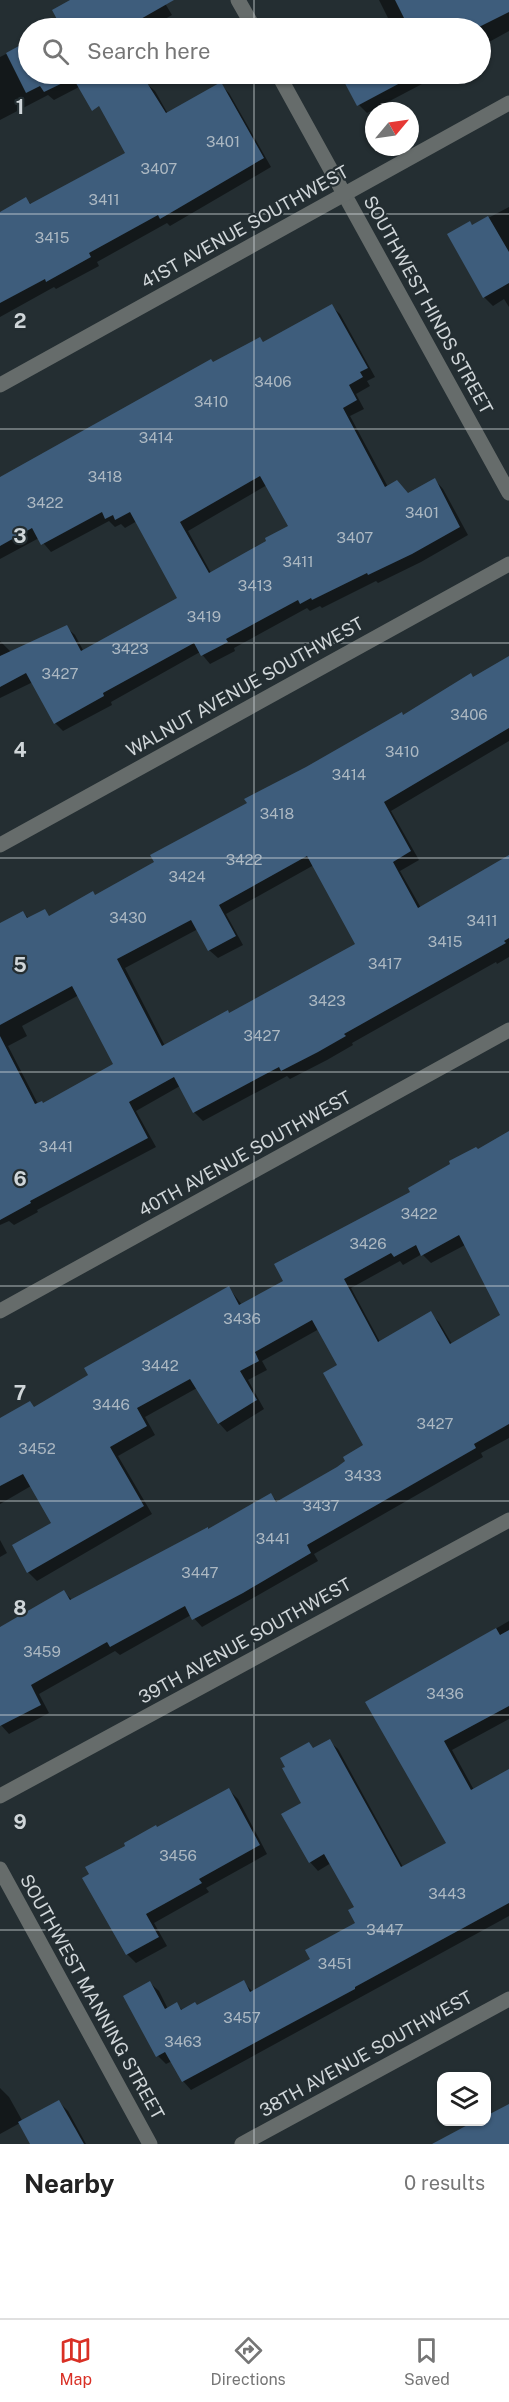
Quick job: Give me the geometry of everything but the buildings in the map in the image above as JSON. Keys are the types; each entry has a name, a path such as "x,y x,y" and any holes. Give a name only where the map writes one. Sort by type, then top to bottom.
{"street":[{"path":"238,0 248,18"},
{"name":"SOUTHWEST HINDS STREET","path":"284,84 509,493"},
{"name":"41ST AVENUE SOUTHWEST","path":"0,385 509,103"},
{"name":"WALNUT AVENUE SOUTHWEST","path":"0,845 509,564"},
{"name":"40TH AVENUE SOUTHWEST","path":"0,1311 509,1030"},
{"name":"39TH AVENUE SOUTHWEST","path":"0,1796 509,1520"},
{"name":"SOUTHWEST MANNING STREET","path":"0,1869 150,2144"},
{"name":"38TH AVENUE SOUTHWEST","path":"242,2144 509,1999"}]}
